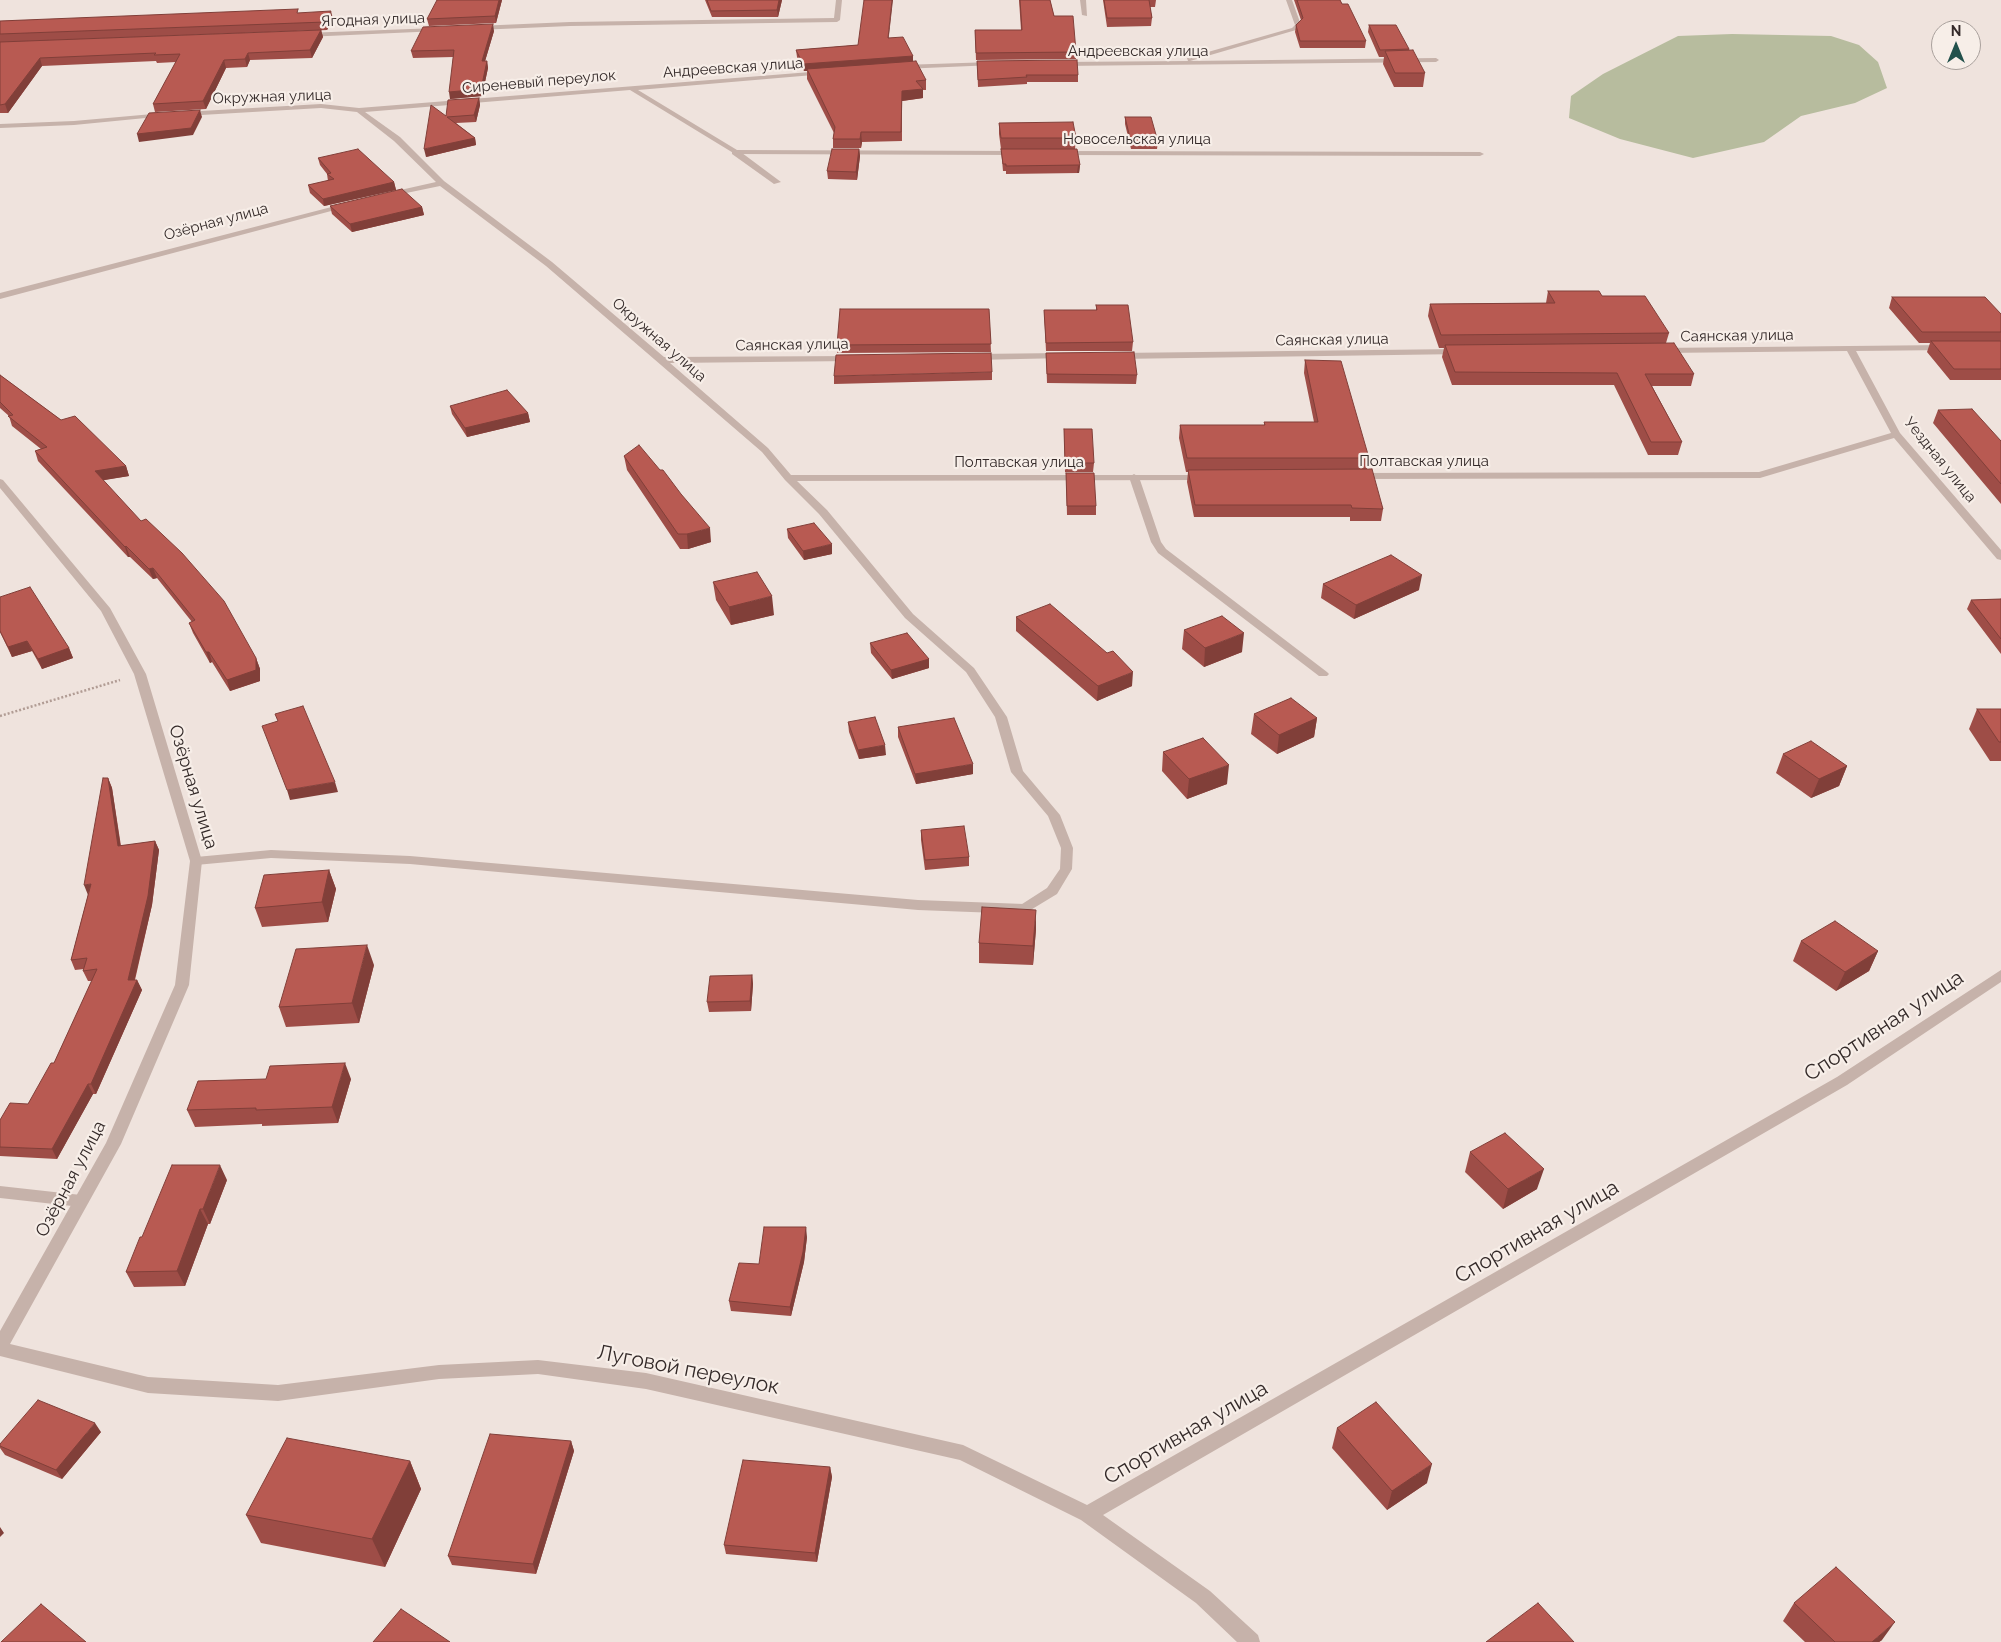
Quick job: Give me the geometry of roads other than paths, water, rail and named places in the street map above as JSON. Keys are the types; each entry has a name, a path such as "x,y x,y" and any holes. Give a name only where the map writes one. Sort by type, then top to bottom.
{"street":[{"path":"470,28 570,24 837,20 839,0"},
{"path":"1083,0 1085,15"},
{"path":"1172,64 1294,29 1298,25 1289,0"},
{"name":"Ягодная улица","path":"294,35 441,30"},
{"name":"Андреевская улица","path":"1053,64 1436,60"},
{"path":"897,68 1003,64"},
{"name":"Андреевская улица","path":"631,88 828,73"},
{"path":"631,88 735,152 777,182"},
{"name":"Сиреневый переулок","path":"359,110 631,88"},
{"name":"Окружная улица","path":"0,126 312,107 359,110 397,139 441,183 537,254 765,450 788,478 823,512 910,616 970,670 1001,717 1017,772 1054,815 1066,848 1066,869 1052,892 1024,909 918,906 410,860 271,854 196,861"},
{"path":"735,152 1023,153"},
{"name":"Новосельская улица","path":"1053,153 1480,154"},
{"path":"384,197 441,183"},
{"name":"Озёрная улица","path":"0,296 251,229 355,204"},
{"name":"Саянская улица","path":"1650,350 1954,348"},
{"name":"Уездная улица","path":"1850,349 1896,434 2001,558"},
{"name":"Саянская улица","path":"1111,356 1470,352"},
{"path":"962,357 1072,356"},
{"name":"Саянская улица","path":"662,360 862,358"},
{"name":"Полтавская улица","path":"1343,476 1760,474 1896,434"},
{"path":"1134,477 1156,542 1162,551 1323,674"},
{"name":"Полтавская улица","path":"788,478 1214,477"},
{"name":"Озёрная улица","path":"0,482 106,610 140,674 196,861 182,985 113,1144 0,1348"},
{"name":"Спортивная улица","path":"1087,1514 1842,1081 2001,975"},
{"path":"0,1192 81,1201"},
{"name":"Луговой переулок","path":"0,1348 148,1385 278,1393 439,1372 538,1367 646,1381 963,1453 1087,1514 1203,1597 1251,1642"}]}
